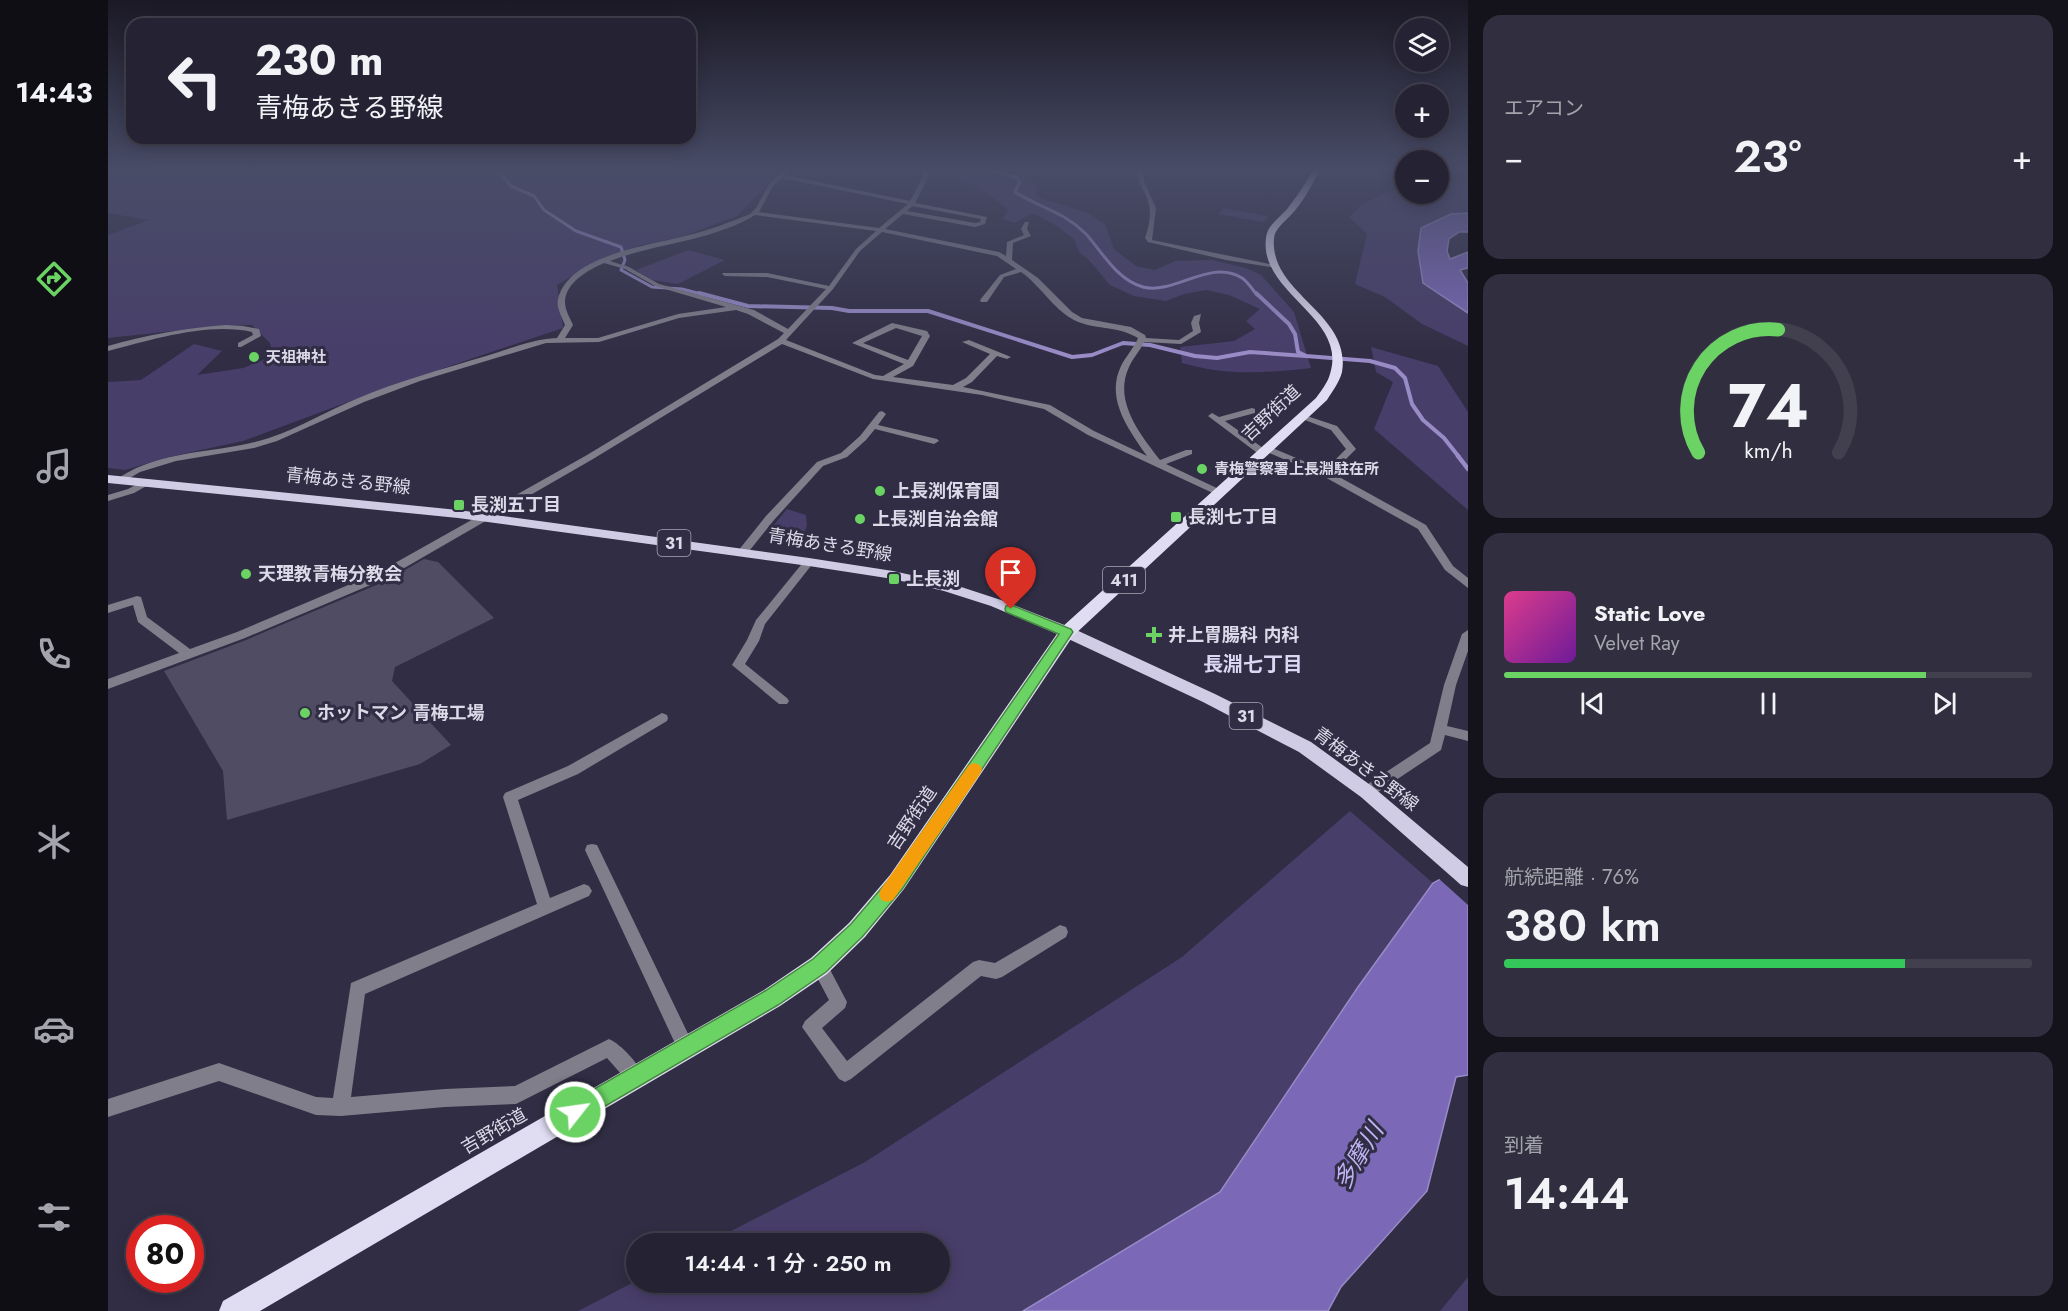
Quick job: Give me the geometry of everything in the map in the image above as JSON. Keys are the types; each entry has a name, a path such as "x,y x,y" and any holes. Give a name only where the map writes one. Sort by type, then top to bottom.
{"highway":[{"path":"1273,231 1270,248 1276,266"},
{"name":"吉野街道","path":"233,1311 772,998 819,966 857,930 897,882 1067,632 1327,392 1337,368 1336,348 1322,322 1276,266"}],"main road":[{"name":"青梅あきる野線","path":"108,479 482,518 809,562 893,575 947,587 996,603 1067,632 1263,724 1305,747 1367,792 1468,879"}],"street":[{"path":"560,340 569,325 562,302 567,288 579,275 620,254 706,231"},
{"path":"108,684 190,655 383,575 590,457 786,337 831,288 858,250 878,231"},
{"path":"885,231 987,250 1022,269 1046,288 1070,314 1080,320 1128,329 1142,337 1124,370 1120,384 1125,416 1158,464"},
{"path":"1009,260 1010,242 1028,236 1025,231"},
{"path":"1150,231 1148,240 1226,258 1276,266"},
{"path":"627,267 627,261 642,248"},
{"path":"604,261 627,267 658,285 751,312 786,337 873,377 954,388 1047,407 1091,433 1220,493"},
{"path":"984,300 1002,276 1022,269"},
{"path":"725,274 767,275 831,288"},
{"path":"123,479 137,470 175,458 254,445 274,439 362,400 440,371 490,359 533,344 560,340 573,342 599,340 678,316 736,308"},
{"path":"1141,342 1181,342 1197,332 1195,323 1198,316"},
{"path":"884,379 910,364 926,336 924,333 895,325 856,343 910,364"},
{"path":"108,349 190,331 245,326 256,331 257,336 242,345"},
{"path":"966,342 1007,357"},
{"path":"954,388 969,380 995,353"},
{"path":"1252,411 1215,418 1265,451 1326,474 1422,527 1449,568 1468,584"},
{"path":"742,553 770,518 820,464 844,455 882,414"},
{"path":"1301,417 1334,428 1351,449 1326,474"},
{"path":"873,426 934,441"},
{"path":"1158,464 1189,452"},
{"path":"108,498 131,491 147,482"},
{"path":"783,700 738,665 753,641 760,622 809,562"},
{"path":"108,609 137,600 142,619 190,655"},
{"path":"1367,792 1436,746 1450,685 1468,634"},
{"path":"546,909 510,797 573,770 662,718"},
{"path":"1441,729 1468,736"},
{"path":"592,850 686,1048"},
{"path":"341,1107 357,988 584,891"},
{"path":"819,966 839,1002 811,1027 845,1073 980,968 996,971 1060,932"},
{"path":"108,1108 219,1072 316,1106 341,1107 445,1098 516,1095 609,1048 635,1077"}],"shaded area":[{"path":"118,231 697,231 681,237 641,245 600,259 557,285 563,328 391,386 243,441 169,457 125,470 108,468 108,382 141,380 194,344 222,351 197,375 243,368 273,356 270,343 252,325 220,326 108,338 108,235"},
{"path":"1063,231 1108,231 1114,249 1136,266 1155,270 1175,261 1212,260 1246,268 1261,275 1294,312 1311,368 1230,372 1182,363 1180,347 1234,341 1255,329 1246,321 1260,309 1229,295 1206,290 1184,294 1166,301 1134,296 1110,285 1080,253 1074,239"},
{"path":"1364,231 1444,231 1423,283 1468,313 1468,346 1422,324 1385,297 1355,284 1367,234"},
{"path":"688,250 725,260 678,284 652,280 636,270"},
{"path":"1371,347 1438,366 1468,412 1468,510 1374,429 1393,382 1376,372"},
{"path":"787,509 806,515 807,525 801,545 779,542 789,530 774,525"},
{"path":"1350,811 1433,883 1358,987 1220,1192 1023,1311 578,1311 626,1286 626,1293 950,1293 950,1233 727,1233 865,1162 1182,957"},
{"path":"1468,1277 1468,1311 1440,1311"}],"water":[{"path":"1421,231 1468,231 1459,232 1449,239 1447,251 1450,259 1468,252 1468,268 1460,270 1468,283 1468,313 1423,283 1418,251"},
{"name":"多摩川","path":"1468,864 1468,1075 1456,1077 1427,1191 1341,1287 1328,1311 1023,1311 1220,1192 1358,987 1433,883"}],"pier":[{"path":"1468,861 1468,905 1437,877"}],"building":[{"name":"ホットマン 青梅工場","path":"424,559 438,562 494,618 395,667 392,681 451,745 420,764 227,820 223,771 164,671 246,640 388,580"}],"waterway":[{"path":"577,231 621,247 625,260 621,270 652,287 682,289 705,295"},
{"path":"1083,231 1118,272 1143,287 1167,286 1218,272 1230,273 1242,278 1257,295"},
{"path":"699,293 748,306 832,308 849,311 928,311 1072,357 1092,355 1123,343 1150,345 1195,356 1217,358 1250,352 1306,356"},
{"path":"1256,293 1289,324 1295,334 1298,352 1306,356"},
{"path":"1306,356 1370,361 1395,368 1405,378 1412,404 1423,420 1444,438 1459,457"},
{"path":"1458,456 1468,469"}],"slow traffic":[{"path":"887,894 974,769"}],"place":[{"name":"天祖神社","path":"254,357"},
{"name":"青梅警察署上長淵駐在所","path":"1202,469"},
{"name":"上長渕保育園","path":"880,491"},
{"name":"長渕五丁目","path":"459,505"},
{"name":"長渕七丁目","path":"1176,517"},
{"name":"上長渕自治会館","path":"860,519"},
{"name":"天理教青梅分教会","path":"246,574"},
{"name":"上長渕","path":"894,579"},
{"name":"井上胃腸科 内科","path":"1154,635"},
{"name":"ホットマン 青梅工場","path":"305,713"}],"district":[{"name":"長淵七丁目","path":"1253,664"}],"route":[{"path":"575,1112 772,998 819,966 857,930 897,882 1067,632 1011,609"}]}
